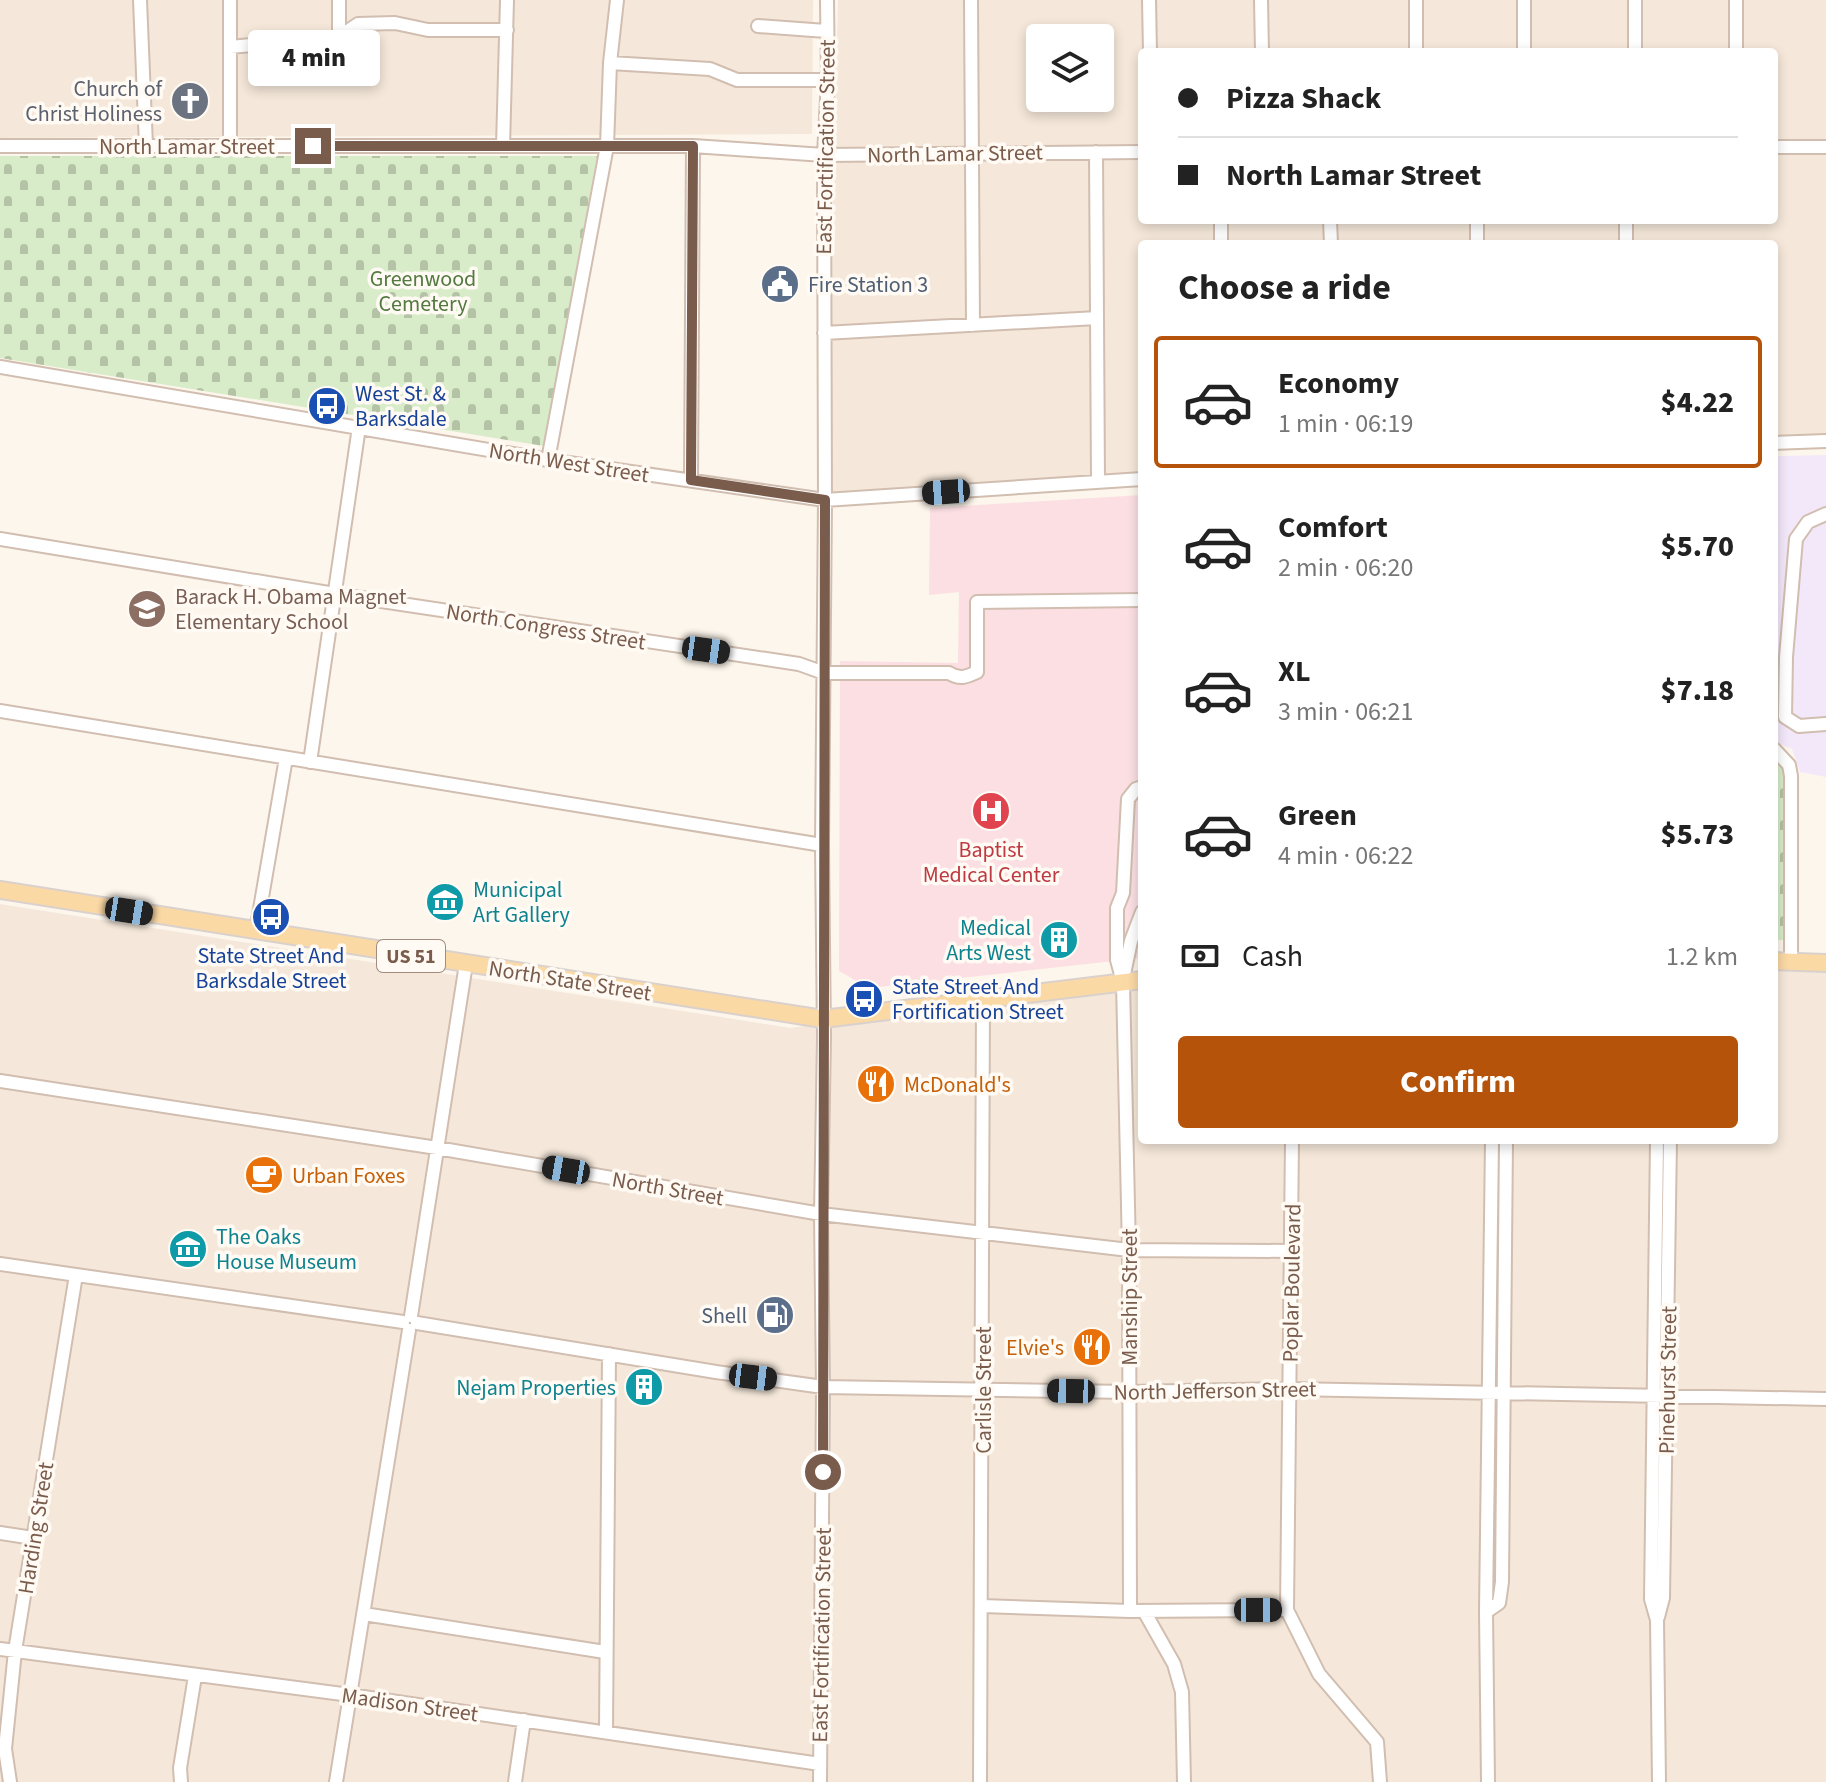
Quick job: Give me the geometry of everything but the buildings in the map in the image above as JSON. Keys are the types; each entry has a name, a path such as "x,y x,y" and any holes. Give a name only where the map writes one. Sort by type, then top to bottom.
{"main road":[{"name":"North State Street","path":"0,890 823,1019 1138,980"},
{"path":"1782,961 1826,963"}],"street":[{"path":"140,0 146,146"},
{"path":"230,0 230,146"},
{"path":"339,0 339,37"},
{"path":"503,146 507,0"},
{"path":"548,460 607,146 610,63 617,0"},
{"name":"East Fortification Street","path":"820,1782 827,0"},
{"path":"971,0 973,325"},
{"path":"1149,0 1150,48"},
{"path":"1261,0 1262,48"},
{"path":"1416,0 1416,48"},
{"path":"1524,0 1524,48"},
{"path":"1635,0 1635,48"},
{"path":"1736,0 1736,48"},
{"path":"230,47 339,37 358,24 395,23 428,30 507,30"},
{"path":"758,26 826,31"},
{"path":"610,63 710,69 737,80 828,80"},
{"name":"North Lamar Street","path":"0,146 693,146 824,155 1138,152"},
{"path":"691,480 693,146"},
{"path":"1778,147 1826,147"},
{"path":"1096,152 1098,481"},
{"path":"824,333 1097,318"},
{"name":"North West Street","path":"0,367 548,460 825,500 1138,479"},
{"path":"310,762 359,427"},
{"path":"1778,443 1826,441"},
{"path":"1826,514 1808,522 1796,539 1786,657 1785,717 1799,726 1826,724"},
{"name":"North Congress Street","path":"0,539 335,594 799,664 824,673 949,673 956,678 965,678 977,672 977,602 1138,600"},
{"path":"0,711 822,845"},
{"path":"1778,752 1789,765 1791,776 1782,961"},
{"path":"256,932 286,758"},
{"name":"Manship Street","path":"1123,982 1117,960 1117,908 1123,893 1128,799 1138,789"},
{"name":"Manship Street","path":"1130,1611 1129,1250 1123,982 1138,923"},
{"path":"336,1782 466,964"},
{"name":"Carlisle Street","path":"980,1782 983,997"},
{"name":"North Street","path":"0,1081 437,1148 821,1214 1129,1250 1291,1251"},
{"name":"Poplar Boulevard","path":"1292,1144 1287,1610 1319,1674 1377,1742 1380,1782"},
{"path":"1488,1782 1486,1612 1492,1144"},
{"path":"1486,1612 1499,1603 1502,1591 1506,1144"},
{"name":"Pinehurst Street","path":"1657,1144 1652,1395 1658,1510"},
{"name":"Pinehurst Street","path":"1659,1782 1657,1620 1651,1599 1667,1396 1670,1144"},
{"path":"1655,1238 1669,1238"},
{"name":"North Jefferson Street","path":"0,1264 823,1387 1129,1392 1290,1389 1826,1399"},
{"name":"Harding Street","path":"10,1782 5,1749 15,1651 76,1275"},
{"path":"1654,1320 1668,1320"},
{"path":"606,1731 609,1354"},
{"path":"0,1533 33,1538"},
{"path":"982,1606 1130,1611 1287,1610"},
{"path":"1144,1611 1174,1664 1182,1692 1184,1782"},
{"path":"364,1614 605,1652"},
{"name":"Madison Street","path":"0,1649 350,1695 820,1764"},
{"path":"181,1782 180,1768 195,1676"},
{"path":"515,1782 524,1720"}],"shaded area":[{"path":"0,0 813,0 812,134 0,138"},
{"path":"838,0 1826,0 1826,448 1778,451 1778,240 1138,240 1138,484 825,500"},
{"path":"1826,455 1826,777 1800,772 1792,749 1778,743 1778,456"},
{"name":"Baptist Medical Center","path":"1138,495 1138,958 869,988 839,971 840,661 958,663 959,592 929,595 930,508"},
{"path":"0,904 791,1028 983,997 1138,980 1138,1144 1778,1144 1778,964 1826,965 1826,1782 0,1782"}],"green space":[{"name":"Greenwood Cemetery","path":"0,156 597,156 544,446 0,358"},
{"path":"1778,762 1784,771 1785,783 1785,940 1778,940"}],"place":[{"name":"Church of Christ Holiness","path":"190,101"},
{"name":"Fire Station 3","path":"780,284"},
{"name":"West St. & Barksdale","path":"327,406"},
{"name":"Barack H. Obama Magnet Elementary School","path":"147,609"},
{"name":"Baptist Medical Center","path":"991,811"},
{"name":"Municipal Art Gallery","path":"445,902"},
{"name":"State Street And Barksdale Street","path":"271,917"},
{"name":"Medical Arts West","path":"1059,940"},
{"name":"State Street And Fortification Street","path":"864,999"},
{"name":"McDonald's","path":"876,1084"},
{"name":"Urban Foxes","path":"264,1175"},
{"name":"The Oaks House Museum","path":"188,1249"},
{"name":"Shell","path":"775,1315"},
{"name":"Elvie's","path":"1092,1347"},
{"name":"Nejam Properties","path":"644,1387"}],"route":[{"path":"313,146 693,146 691,480 825,500 822,845 824,1122 821,1214 823,1472"}]}
